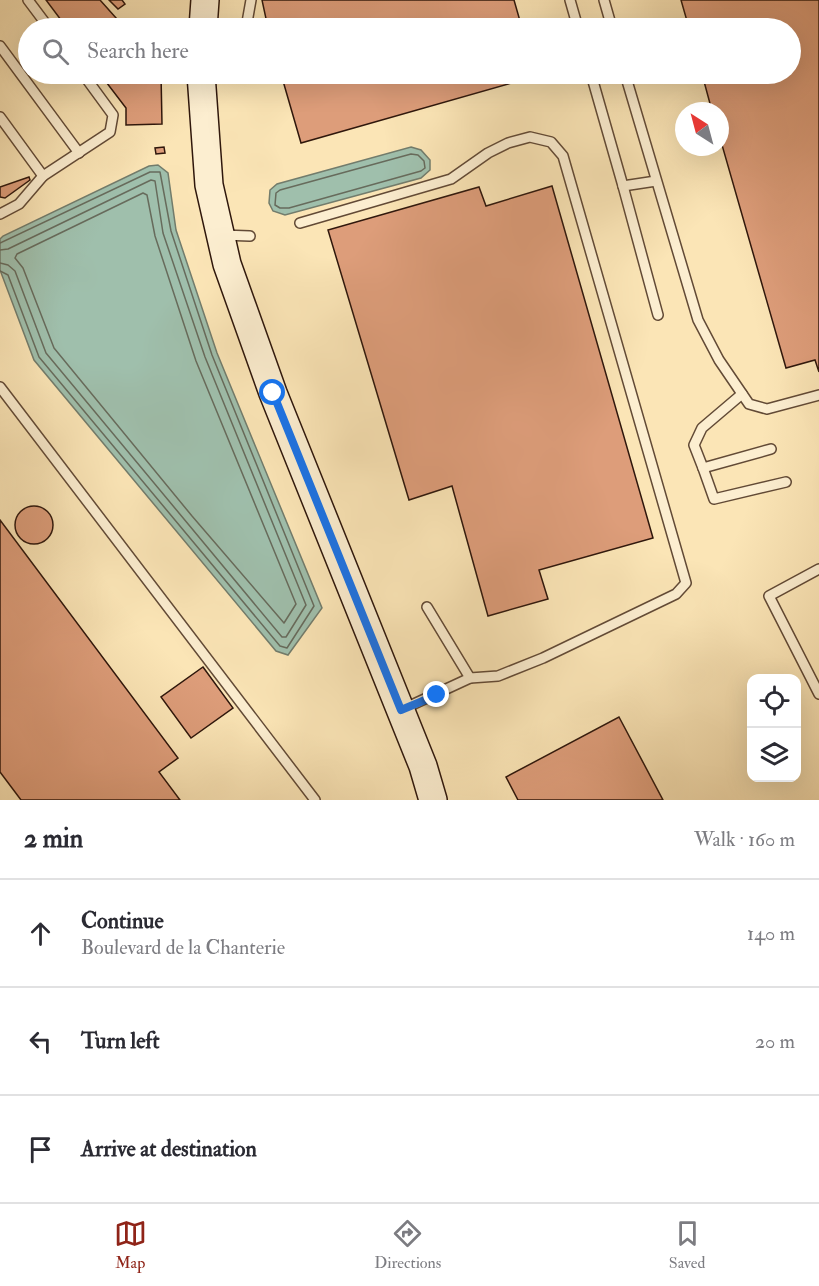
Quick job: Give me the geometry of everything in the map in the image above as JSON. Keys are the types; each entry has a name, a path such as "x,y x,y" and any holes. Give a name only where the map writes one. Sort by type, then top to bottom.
{"street":[{"path":"204,18 205,0"},
{"path":"202,84 209,185 227,264 273,393 401,710 423,766 433,800"},
{"path":"423,766 441,800"}],"lane":[{"path":"28,0 42,18"},
{"path":"248,18 251,0"},
{"path":"570,0 575,18"},
{"path":"604,0 609,18"},
{"path":"0,46 18,70"},
{"path":"28,84 79,153"},
{"path":"0,214 19,204 42,176 110,132 114,115 91,84"},
{"path":"594,84 658,315"},
{"path":"628,84 698,320 719,360 749,404 767,409 819,395"},
{"path":"0,117 42,176"},
{"path":"300,223 451,179 488,153 508,143 530,137 551,142 563,156 686,583 676,594 543,658 498,676 470,678 401,710"},
{"path":"623,186 657,181"},
{"path":"220,235 250,236"},
{"path":"0,387 315,800"},
{"path":"742,394 702,428 694,445 714,499 786,482"},
{"path":"703,468 771,449"},
{"path":"819,569 769,596 819,694"},
{"path":"427,606 470,678"}],"water":[{"path":"411,147 421,150 430,160 430,170 421,178 285,215 273,211 269,203 270,190 277,184"},
{"path":"158,165 168,173 176,230 217,353 322,608 288,655 276,651 34,360 0,270 0,239 3,236 149,166"}],"building":[{"path":"46,0 100,0 116,18 60,18"},
{"path":"109,0 122,0 125,4 118,9"},
{"path":"262,0 514,0 519,18 266,18"},
{"path":"681,0 819,0 819,372 815,360 786,368 725,156 729,156 729,102 710,102 705,84 801,84 801,18 686,18"},
{"path":"108,84 161,84 162,124 126,125 126,108"},
{"path":"284,84 508,84 301,143"},
{"path":"164,147 165,153 156,154 155,148"},
{"path":"29,177 30,180 5,198 0,197 0,187"},
{"path":"552,186 653,538 539,570 548,599 488,616 452,486 409,500 328,230 479,187 486,206"},
{"path":"34,506 41,507 47,512 52,518 52,532 47,538 41,543 34,544 27,543 21,538 16,532 15,525 16,518 21,512 27,507"},
{"path":"0,520 178,758 159,772 180,800 21,800 0,772"},
{"path":"203,667 233,708 191,738 161,697"},
{"path":"619,717 663,800 518,800 506,777"}],"route":[{"path":"273,393 401,710 437,695"}]}
